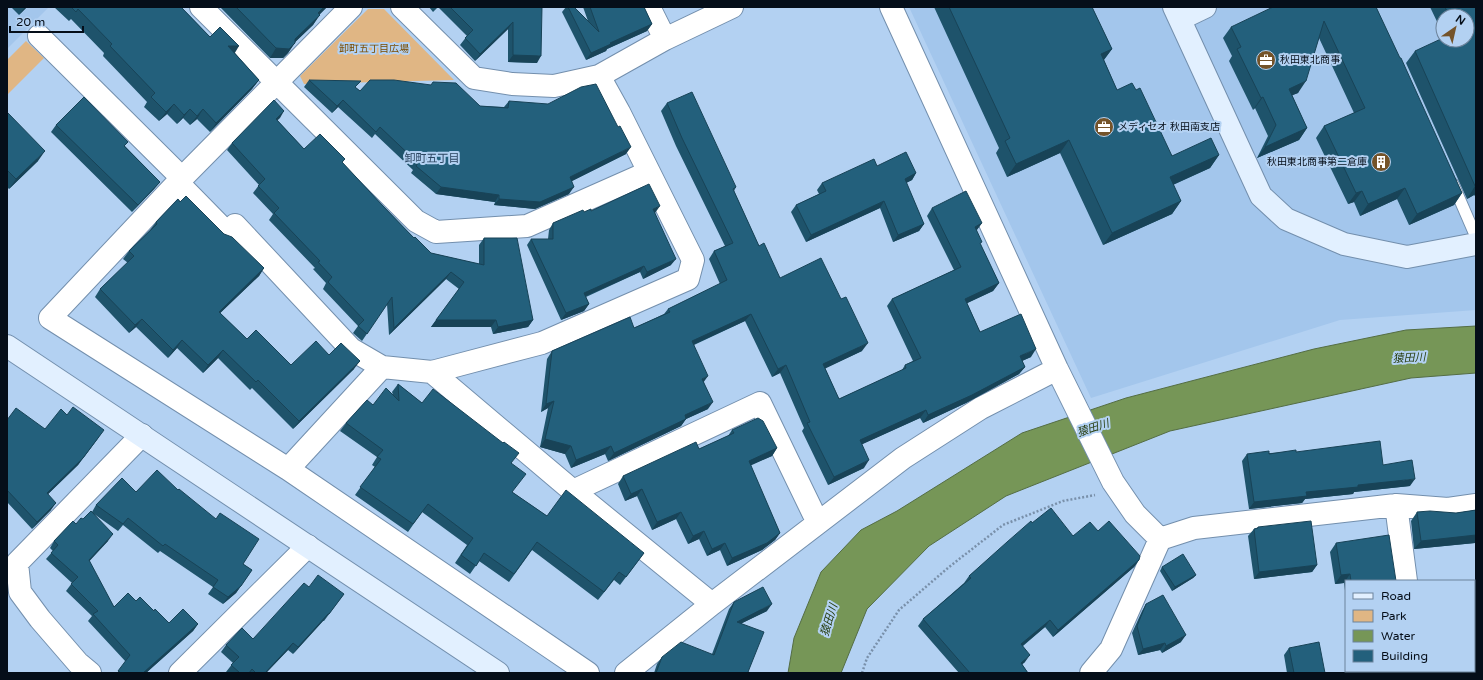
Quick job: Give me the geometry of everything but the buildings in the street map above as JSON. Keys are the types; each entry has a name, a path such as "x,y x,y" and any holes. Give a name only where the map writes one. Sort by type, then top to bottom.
{"street":[{"path":"202,7 416,221 436,232 527,226 649,172"},
{"path":"351,7 180,180 50,318 288,469 588,673"},
{"path":"402,7 474,78 512,84 554,86 599,76 665,39 732,7"},
{"path":"649,7 665,39"},
{"path":"891,7 1057,369 1116,486 1135,514 1160,539"},
{"path":"1205,7 1177,13 1261,196 1286,219 1344,244 1407,257 1476,244"},
{"path":"39,36 180,180 226,233 235,225 351,349 382,367 432,372 542,343 688,279 693,260 619,112 599,76"},
{"path":"7,346 498,673"},
{"path":"288,469 382,367"},
{"path":"626,673 712,604 909,454 981,408 1057,369"},
{"path":"432,372 573,491 712,604"},
{"path":"573,491 760,403 818,523"},
{"path":"90,673 78,663 40,619 20,592 17,563 142,435"},
{"path":"1396,505 1406,580"},
{"path":"1091,673 1111,649 1160,539 1194,528 1396,505 1448,509 1476,505"},
{"path":"180,673 308,546"}],"lane":[{"path":"1447,172 1476,237"}],"path":[{"path":"862,673 866,658 899,610 949,567 1002,525 1063,501 1116,486"}],"shaded area":[{"path":"7,7 49,7 7,49"},
{"path":"909,7 1476,7 1476,310 1340,320 1091,398"}],"green space":[{"name":"卸町五丁目広場","path":"368,9 384,9 454,80 304,84 300,76"},
{"path":"26,41 44,58 7,95 7,60"}],"water":[{"name":"猿田川","path":"1476,326 1476,373 1411,378 1170,431 1006,496 929,546 867,609 841,673 788,673 794,638 821,572 861,530 897,511 1022,433 1126,398 1314,349 1406,330"}],"place":[{"name":"秋田東北商事","path":"1266,60"},
{"name":"メディセオ 秋田南支店","path":"1104,127"},
{"name":"秋田東北商事第二倉庫","path":"1381,162"}],"district":[{"name":"卸町五丁目","path":"432,158"}]}
